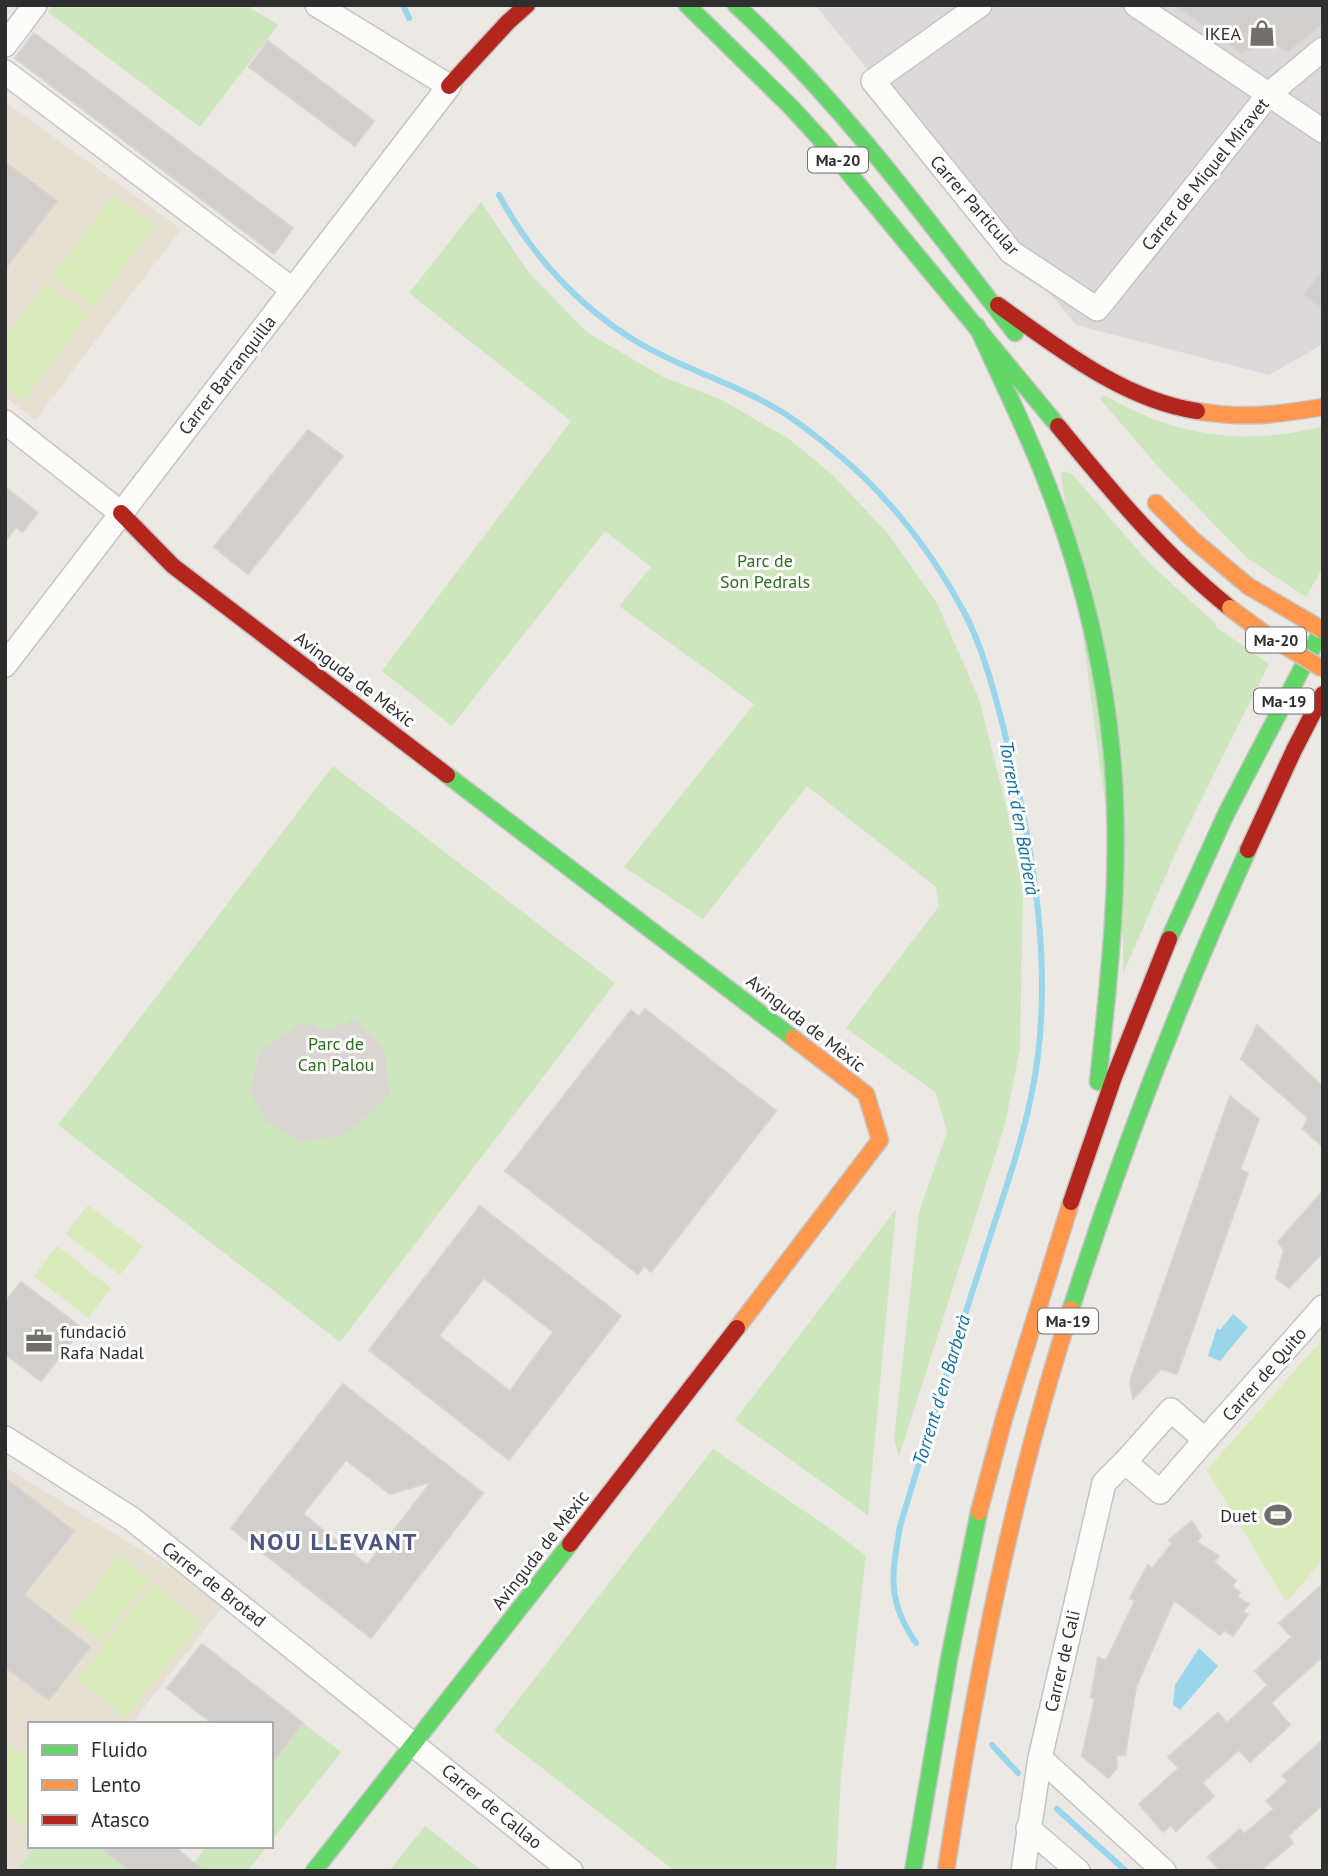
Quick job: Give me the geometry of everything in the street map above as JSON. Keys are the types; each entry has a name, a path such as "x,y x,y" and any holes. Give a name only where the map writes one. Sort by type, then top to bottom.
{"main road":[{"path":"449,86 527,5"},
{"name":"Ma-20","path":"687,5 792,108 977,326 1124,506 1194,579 1265,634 1323,669"},
{"name":"Ma-20","path":"736,5 790,56 873,149 1029,350"},
{"path":"449,86 484,26"},
{"path":"988,298 1105,377 1170,407 1247,419 1273,418 1323,407"},
{"path":"977,326 1051,496 1091,633 1108,717 1115,791 1115,872 1110,967 1091,1143"},
{"name":"Ma-20","path":"1141,487 1191,538 1248,586 1323,629"},
{"name":"Avinguda de Mèxic","path":"121,513 173,566 862,1090 866,1094 880,1140 683,1400 314,1871"},
{"name":"Ma-19","path":"914,1871 953,1636 975,1530 1026,1345 1091,1143 1142,1005 1181,911 1265,738 1323,629"},
{"name":"Ma-19","path":"946,1871 978,1681 1008,1539 1036,1431 1102,1214 1180,1003 1234,878 1323,694"}],"street":[{"path":"5,45 35,5"},
{"path":"317,5 449,86"},
{"name":"Carrer Particular","path":"980,5 873,81 1011,252 1097,309"},
{"path":"1136,5 1323,131"},
{"name":"Carrer de Miquel Miravet","path":"1097,309 1269,94 1323,49"},
{"path":"5,72 293,290"},
{"name":"Carrer Barranquilla","path":"5,665 14,636 121,513 449,86"},
{"path":"5,422 121,513"},
{"name":"Carrer de Quito","path":"1125,1462 1160,1492 1323,1307"},
{"path":"1125,1462 1171,1410 1205,1440"},
{"name":"Carrer de Brotad","path":"5,1438 132,1519 414,1742"},
{"name":"Carrer de Cali","path":"1023,1871 1040,1758 1104,1483 1125,1462"},
{"name":"Carrer de Callao","path":"414,1742 571,1871"},
{"path":"1040,1758 1164,1871"},
{"path":"1028,1828 1078,1871"}],"shaded area":[{"path":"815,5 1323,5 1323,344 1269,375 1076,325"},
{"path":"5,102 181,229 35,420 5,397"},
{"path":"355,1019 383,1048 391,1094 345,1135 300,1142 267,1122 250,1091 260,1051 304,1022 329,1030"},
{"path":"5,1467 226,1602 133,1722 28,1722 28,1848 34,1848 15,1871 5,1871"}],"green space":[{"path":"53,5 246,5 278,25 200,127 48,12"},
{"path":"113,195 155,226 93,308 52,277"},
{"name":"Parc de Son Pedrals","path":"481,202 529,273 588,333 663,377 722,400 789,439 834,476 889,535 937,603 979,699 1006,805 1023,890 1020,1049 1005,1124 899,1457 894,1439 919,1212 947,1132 936,1093 846,1028 939,906 936,887 807,786 703,919 624,867 754,704 619,606 651,567 605,531 452,726 382,671 571,421 409,293"},
{"path":"46,283 88,315 23,401 5,388 5,337"},
{"path":"1104,395 1157,420 1210,434 1265,436 1323,426 1323,567 1306,597 1247,558 1161,470 1100,399"},
{"path":"1064,471 1072,474 1150,564 1215,623 1216,627 1269,664 1178,847 1123,974 1123,939 1061,473"},
{"name":"Parc de Can Palou","path":"333,766 615,983 340,1342 58,1125"},
{"path":"88,1205 142,1246 120,1275 66,1234"},
{"path":"896,1209 868,1515 735,1420"},
{"path":"57,1246 111,1288 88,1318 34,1276"},
{"name":"Duet","path":"1323,1339 1323,1560 1286,1602 1207,1470"},
{"path":"713,1449 866,1556 841,1776 836,1871 675,1871 494,1731"},
{"path":"119,1555 149,1579 100,1642 70,1618"},
{"path":"153,1583 201,1622 126,1718 77,1679"},
{"path":"303,1723 341,1752 273,1838 273,1761"},
{"path":"5,1741 28,1758 28,1829 5,1812"},
{"path":"425,1826 482,1871 389,1871"},
{"path":"34,1848 101,1848 130,1871 15,1871"},
{"path":"205,1848 265,1848 248,1871 188,1871"}],"water":[{"path":"1233,1314 1248,1327 1220,1361 1208,1356 1217,1328 1220,1330"},
{"path":"1199,1648 1218,1666 1180,1710 1173,1705 1175,1685"}],"building":[{"name":"IKEA","path":"1175,5 1323,5 1323,23 1289,51 1267,42 1241,53"},
{"path":"34,33 293,228 274,254 15,58"},
{"path":"268,41 374,121 355,146 249,67"},
{"path":"5,162 57,201 5,269"},
{"path":"1323,268 1323,309 1304,295"},
{"path":"308,430 343,456 248,574 214,547"},
{"path":"5,487 38,513 22,532 16,527 5,541"},
{"path":"645,1009 776,1111 651,1272 644,1266 638,1274 505,1171 631,1010 639,1017"},
{"path":"1257,1025 1323,1087 1323,1147 1303,1129 1308,1118 1241,1059"},
{"path":"1230,1096 1259,1119 1240,1170 1248,1173 1177,1374 1161,1369 1133,1399 1130,1381"},
{"path":"1323,1191 1323,1252 1289,1288 1276,1278 1284,1250 1278,1242"},
{"path":"480,1206 621,1316 509,1460 369,1350","holes":["484,1278 553,1332 510,1391 439,1336"]},
{"name":"fundació Rafa Nadal","path":"21,1282 82,1328 41,1381 5,1354 5,1302"},
{"path":"343,1384 483,1493 371,1638 231,1528","holes":["346,1460 390,1494 431,1482 367,1565 303,1514"]},
{"path":"5,1478 74,1531 24,1595 90,1647 49,1700 5,1667"},
{"path":"1192,1521 1201,1536 1197,1542 1219,1556 1214,1562 1236,1581 1232,1586 1240,1592 1237,1597 1249,1604 1242,1612 1248,1614 1233,1636 1224,1630 1220,1635 1174,1600 1136,1687 1125,1755 1116,1755 1117,1768 1108,1778 1082,1756 1095,1698 1091,1697 1098,1657 1106,1661 1135,1601 1130,1598 1148,1565 1152,1569 1172,1543 1169,1540"},
{"path":"1323,1584 1323,1656 1271,1703 1290,1725 1250,1762 1239,1750 1202,1783 1214,1796 1176,1831 1171,1825 1163,1832 1139,1804 1179,1768 1168,1757 1218,1713 1227,1723 1268,1685 1255,1671 1292,1637 1279,1623"},
{"path":"202,1644 303,1723 273,1761 273,1722 210,1722 167,1688"},
{"path":"1323,1740 1323,1804 1288,1836 1293,1843 1260,1871 1220,1871 1208,1857 1240,1829 1244,1834 1274,1809 1266,1801 1288,1781 1282,1776"},
{"path":"101,1848 175,1848 204,1871 130,1871"}],"waterway":[{"name":"Torrent d'en Barberà","path":"403,5 409,18"},
{"name":"Torrent d'en Barberà","path":"499,195 526,239 542,259 577,297 597,314 657,353 747,393 782,412 853,467 906,524 936,565 963,610 992,684 1015,773 1038,910 1042,1002 1039,1048 1032,1092 1015,1159 900,1526 894,1587 900,1613 916,1643"},
{"name":"Torrent d'en Barberà","path":"992,1745 1018,1773"},
{"name":"Torrent d'en Barberà","path":"1057,1809 1126,1871"}],"traffic: fast":[{"path":"687,5 824,143 1058,426"},
{"path":"736,5 848,122 1015,333"},
{"path":"977,326 1040,466 1066,536 1095,644 1108,718 1115,795 1115,877 1098,1082"},
{"path":"1169,939 1226,814 1322,630"},
{"path":"447,775 793,1038"},
{"path":"1071,1309 1110,1192 1153,1077 1248,850"},
{"path":"913,1871 949,1659 979,1512"},
{"path":"314,1871 570,1544"}],"traffic: slow":[{"path":"1197,411 1260,415 1323,407"},
{"path":"1156,503 1191,538 1248,586"},
{"path":"1248,586 1323,630"},
{"path":"1230,608 1265,634 1323,669"},
{"path":"737,1328 880,1140 866,1094 793,1038"},
{"path":"979,1512 1005,1415 1071,1202"},
{"path":"946,1871 969,1729 997,1587 1031,1447 1071,1309"}],"traffic: jam":[{"path":"449,86 527,5"},
{"path":"998,305 1067,354 1117,384 1143,396 1197,411"},
{"path":"1058,426 1118,498 1161,544 1230,608"},
{"path":"121,513 173,566 447,775"},
{"path":"1248,850 1323,694"},
{"path":"1071,1202 1114,1077 1169,939"},
{"path":"570,1544 737,1328"}],"place":[{"name":"IKEA","path":"1262,33"},
{"name":"fundació Rafa Nadal","path":"39,1341"},
{"name":"Duet","path":"1278,1515"}],"district":[{"name":"NOU LLEVANT","path":"334,1541"}]}
